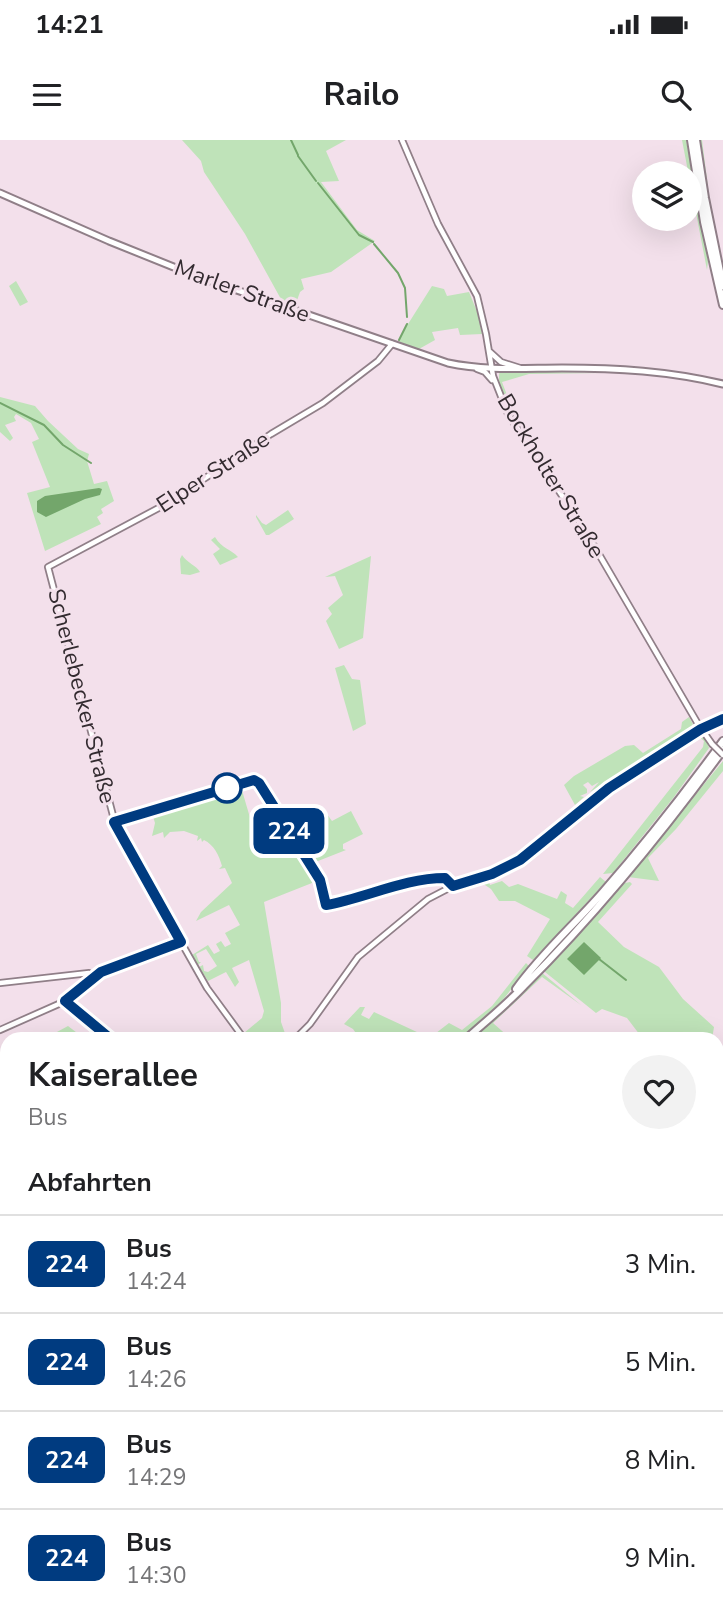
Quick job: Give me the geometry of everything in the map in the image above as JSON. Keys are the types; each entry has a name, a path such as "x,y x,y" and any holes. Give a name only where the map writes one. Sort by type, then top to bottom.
{"highway":[{"path":"691,140 704,222 723,306"},
{"path":"696,140 723,286"},
{"path":"504,1004 533,967 602,894 723,741"},
{"path":"702,779 723,750"},
{"path":"474,1032 524,986 608,893 723,756"}],"main road":[{"name":"Marler Straße","path":"0,193 149,258 391,344 462,366 656,371 723,384"}],"street":[{"name":"Bockholter Straße","path":"402,140 438,224 477,296 495,384 521,437 586,532 701,729 723,756"},
{"name":"Elper Straße","path":"48,567 168,503 271,434 323,403 386,354 391,344"},
{"path":"489,351 501,362 520,368"},
{"path":"462,366 485,372 495,384"},
{"name":"Scherlebecker Straße","path":"48,567 114,822 213,998 239,1032"},
{"path":"302,1032 358,957 428,899 453,886 492,874 520,860 593,799 701,729 723,719"},
{"path":"0,1030 61,1003 94,977 181,942"},
{"path":"0,983 89,974 94,977"}],"shaded area":[{"path":"182,140 346,140 326,151 339,181 321,182 357,230 375,241 331,272 301,279 304,289 300,292 295,306 282,301 245,234 204,172 201,161"},
{"path":"682,140 686,140 690,161 686,161"},
{"path":"700,140 702,140 709,195 723,265 714,226"},
{"path":"702,228 708,261 707,270 700,231"},
{"path":"16,281 28,302 20,306 9,286"},
{"path":"432,286 444,289 447,296 469,292 482,334 460,335 458,328 432,332 435,340 419,349 399,342"},
{"path":"500,371 604,373 529,374 502,382 513,411 525,432 503,394"},
{"path":"0,397 35,406 78,449 89,454 87,461 94,484 107,481 114,501 101,509 103,513 97,517 101,524 45,551 27,493 50,487 32,442 39,439 31,423 16,414 16,421 5,425 13,438 10,441 0,432"},
{"path":"102,489 100,495 46,517 37,512 37,501 45,496"},
{"path":"288,510 294,519 266,535 256,515 266,525"},
{"path":"215,537 238,557 220,565 213,554 220,549 211,540"},
{"path":"182,555 186,560 200,572 181,574"},
{"path":"371,556 363,638 339,649 326,621 332,614 328,608 343,595 335,576 325,577"},
{"path":"344,665 352,679 360,680 366,724 353,731 335,668"},
{"path":"689,717 693,724 690,729 590,792 599,782 592,786 588,782 583,785 587,793 580,796 584,797 575,805 564,785 574,776 625,746 634,745 643,753 681,729 682,722"},
{"path":"698,734 706,739 709,748 613,873 603,874 703,747 704,741 699,737 692,739 651,762"},
{"path":"674,741 594,796 591,794"},
{"path":"723,761 723,771 676,829 648,858 659,881 628,877"},
{"path":"241,787 251,821 276,815 317,881 264,902 285,1032 245,1032 262,1018 264,1011 249,960 232,968 239,982 235,987 226,972 208,981 199,967 203,965 204,971 208,972 217,966 206,949 196,954 201,962 198,965 192,955 208,945 214,954 220,951 216,944 221,941 225,947 231,944 225,933 240,925 229,905 196,921 201,912 232,883 225,868 219,869 222,866 216,851 208,842 202,842 201,838 197,841 198,836 184,831 170,832 164,838 163,832 152,836 155,823 152,813"},
{"path":"575,808 576,811 531,850 501,867 500,865 528,848"},
{"path":"324,810 332,821 351,811 363,834 343,844 343,849 346,850 313,863 303,848 310,845 319,824 328,819"},
{"path":"500,872 501,874 488,879 490,885 502,881 509,887 518,884 557,899 561,891 567,895 565,903 573,908 600,877 606,882 533,960 527,956 550,919 515,901 499,901 491,889 482,883 447,893"},
{"path":"625,883 632,884 598,922 624,947 659,967 683,999 714,1027 713,1032 638,1032 627,1018 602,1009 596,1013 545,972 545,968"},
{"path":"584,942 601,958 584,975 567,959"},
{"path":"526,963 529,966 502,1001 468,1032 437,1032 449,1023 462,1030 492,1006"},
{"path":"541,972 581,1005 542,977 493,1023 503,1032 477,1032"},
{"path":"360,1007 365,1007 361,1015 369,1019 374,1012 417,1032 355,1032 344,1024"},
{"path":"68,1026 76,1032 57,1032"}],"waterway":[{"path":"291,140 298,155"},
{"path":"298,156 316,181"},
{"path":"318,183 359,235 373,242"},
{"path":"374,244 398,273 405,288 407,317"},
{"path":"399,340 407,324"},
{"path":"0,403 44,425 63,445 91,463"},
{"path":"599,959 626,980"}],"bus line":[{"name":"224","path":"102,1032 65,1001 101,972 181,942 114,822 254,780 259,783 320,880 326,905 429,878 445,878 453,886 492,874 520,860 593,799 701,729 723,719"}]}
